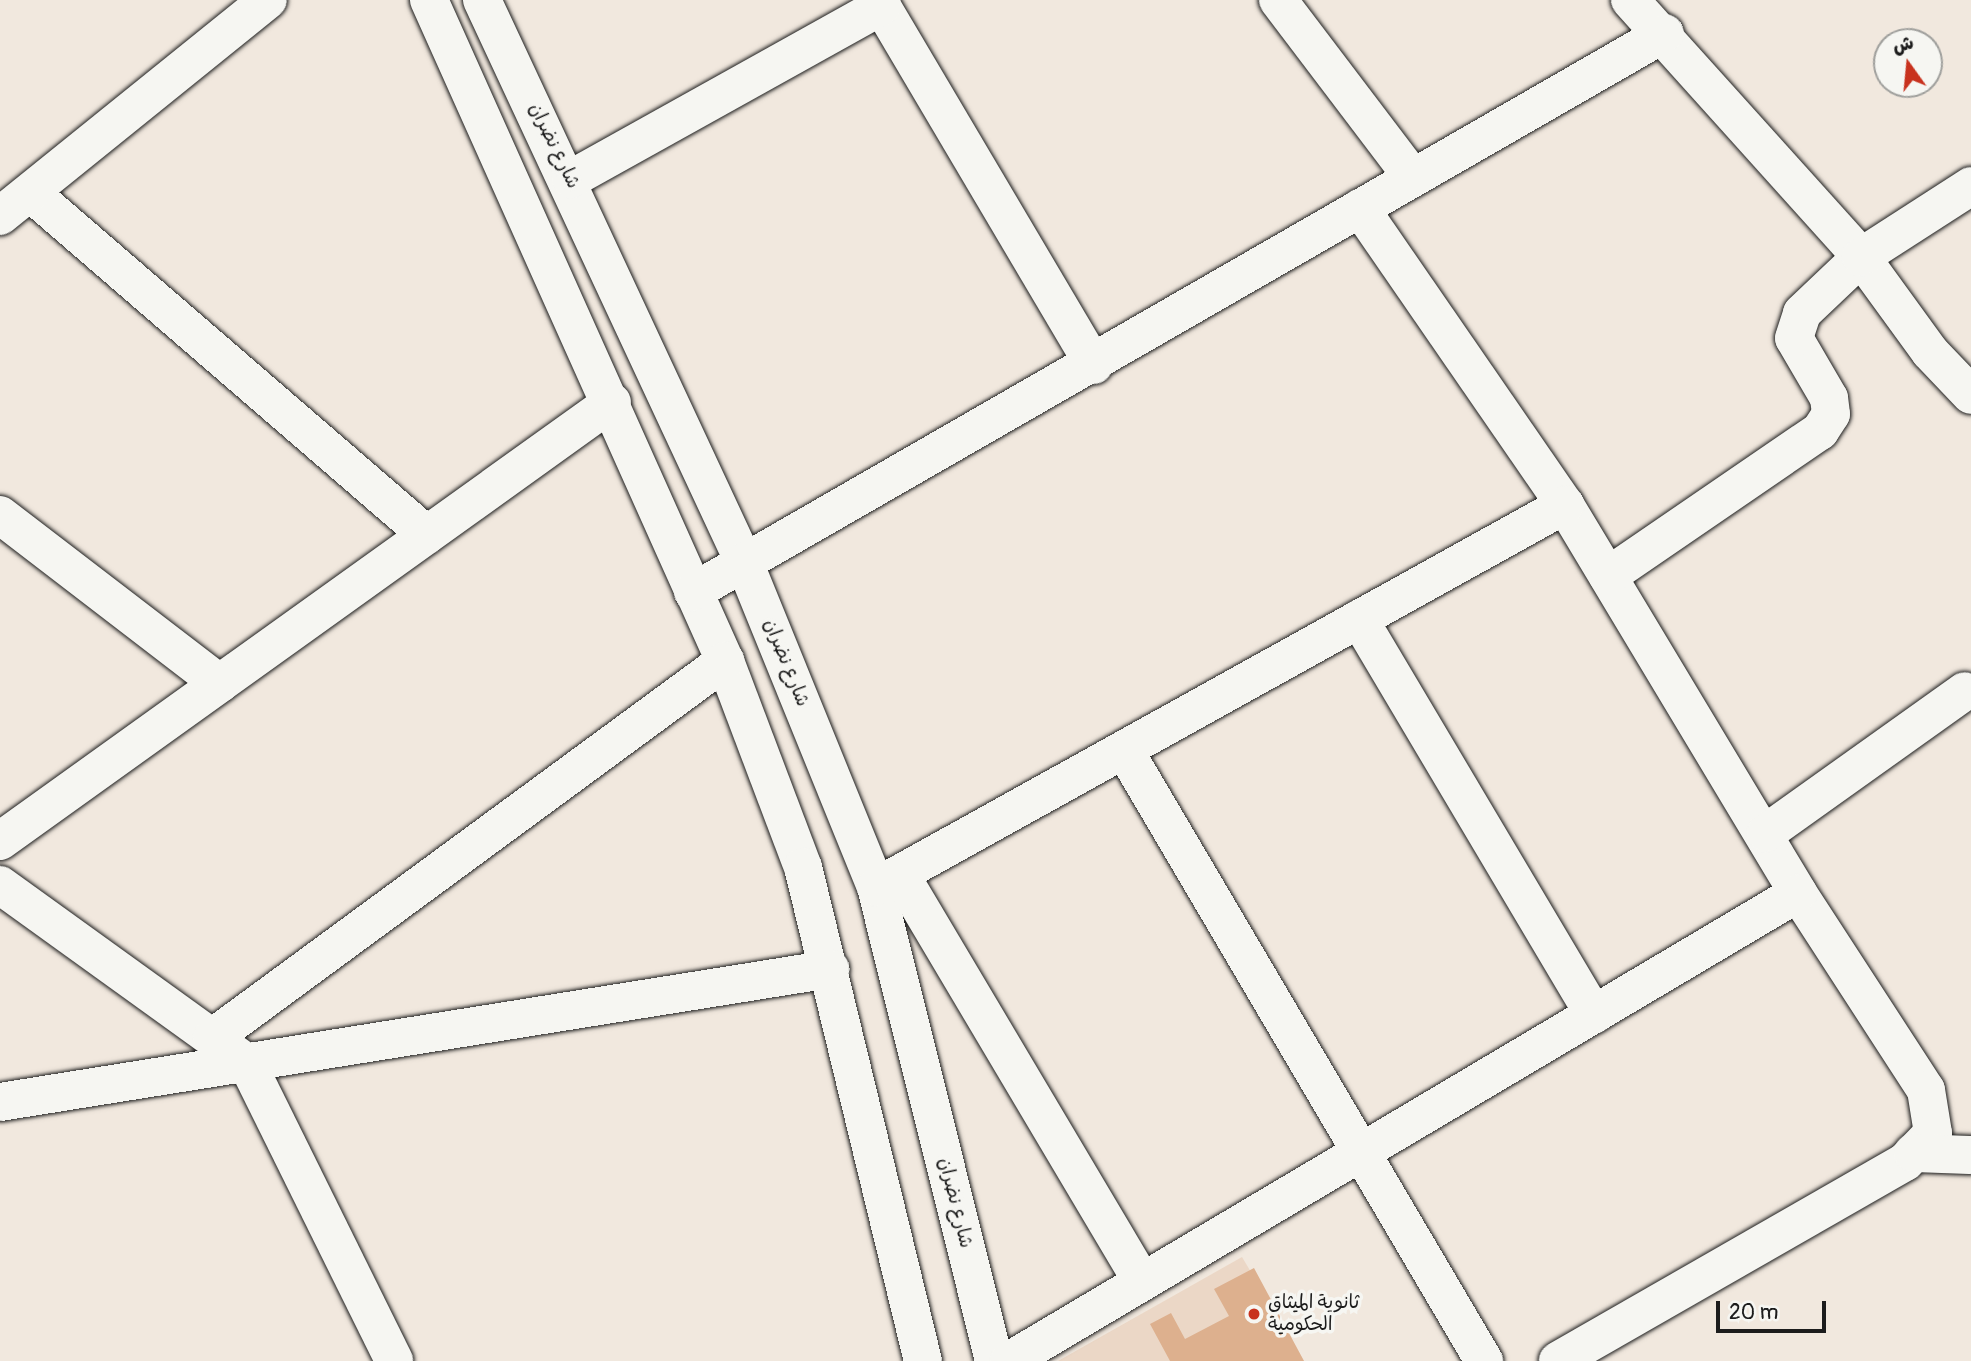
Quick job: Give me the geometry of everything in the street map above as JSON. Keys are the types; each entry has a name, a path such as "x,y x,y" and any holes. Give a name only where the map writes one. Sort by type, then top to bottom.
{"street":[{"path":"0,216 268,0"},
{"path":"429,0 612,402 725,661 803,867 830,969 923,1361"},
{"path":"1278,0 1413,178"},
{"path":"1630,0 1665,33 1861,257 1930,352 1971,395"},
{"path":"571,179 880,3 1094,365"},
{"name":"شارع نضران","path":"494,4 888,880 995,1361"},
{"path":"693,592 1094,365 1665,33"},
{"path":"1608,576 1820,431 1831,414 1829,398 1794,338 1802,313 1861,257 1971,186"},
{"path":"31,193 427,535"},
{"path":"1360,208 1565,505 1766,833 1798,893 1926,1090 1933,1133 1913,1153 1558,1361"},
{"path":"0,841 612,402"},
{"path":"1142,1282 888,880 1126,753 1565,505"},
{"path":"0,515 220,684"},
{"path":"1359,619 1594,1014"},
{"path":"212,1038 725,661"},
{"path":"1766,833 1965,691"},
{"path":"1126,753 1484,1361"},
{"path":"0,885 247,1063 394,1361"},
{"path":"1009,1361 1798,893"},
{"path":"0,1102 830,969"},
{"path":"1913,1153 1971,1155"}],"shaded area":[{"path":"1242,1257 1304,1361 1058,1361"}],"building":[{"name":"ثانوية الميثاق الحكومية","path":"1254,1268 1304,1361 1170,1361 1150,1324 1171,1313 1185,1339 1229,1316 1214,1289"}],"place":[{"name":"ثانوية الميثاق الحكومية","path":"1254,1314"}]}
